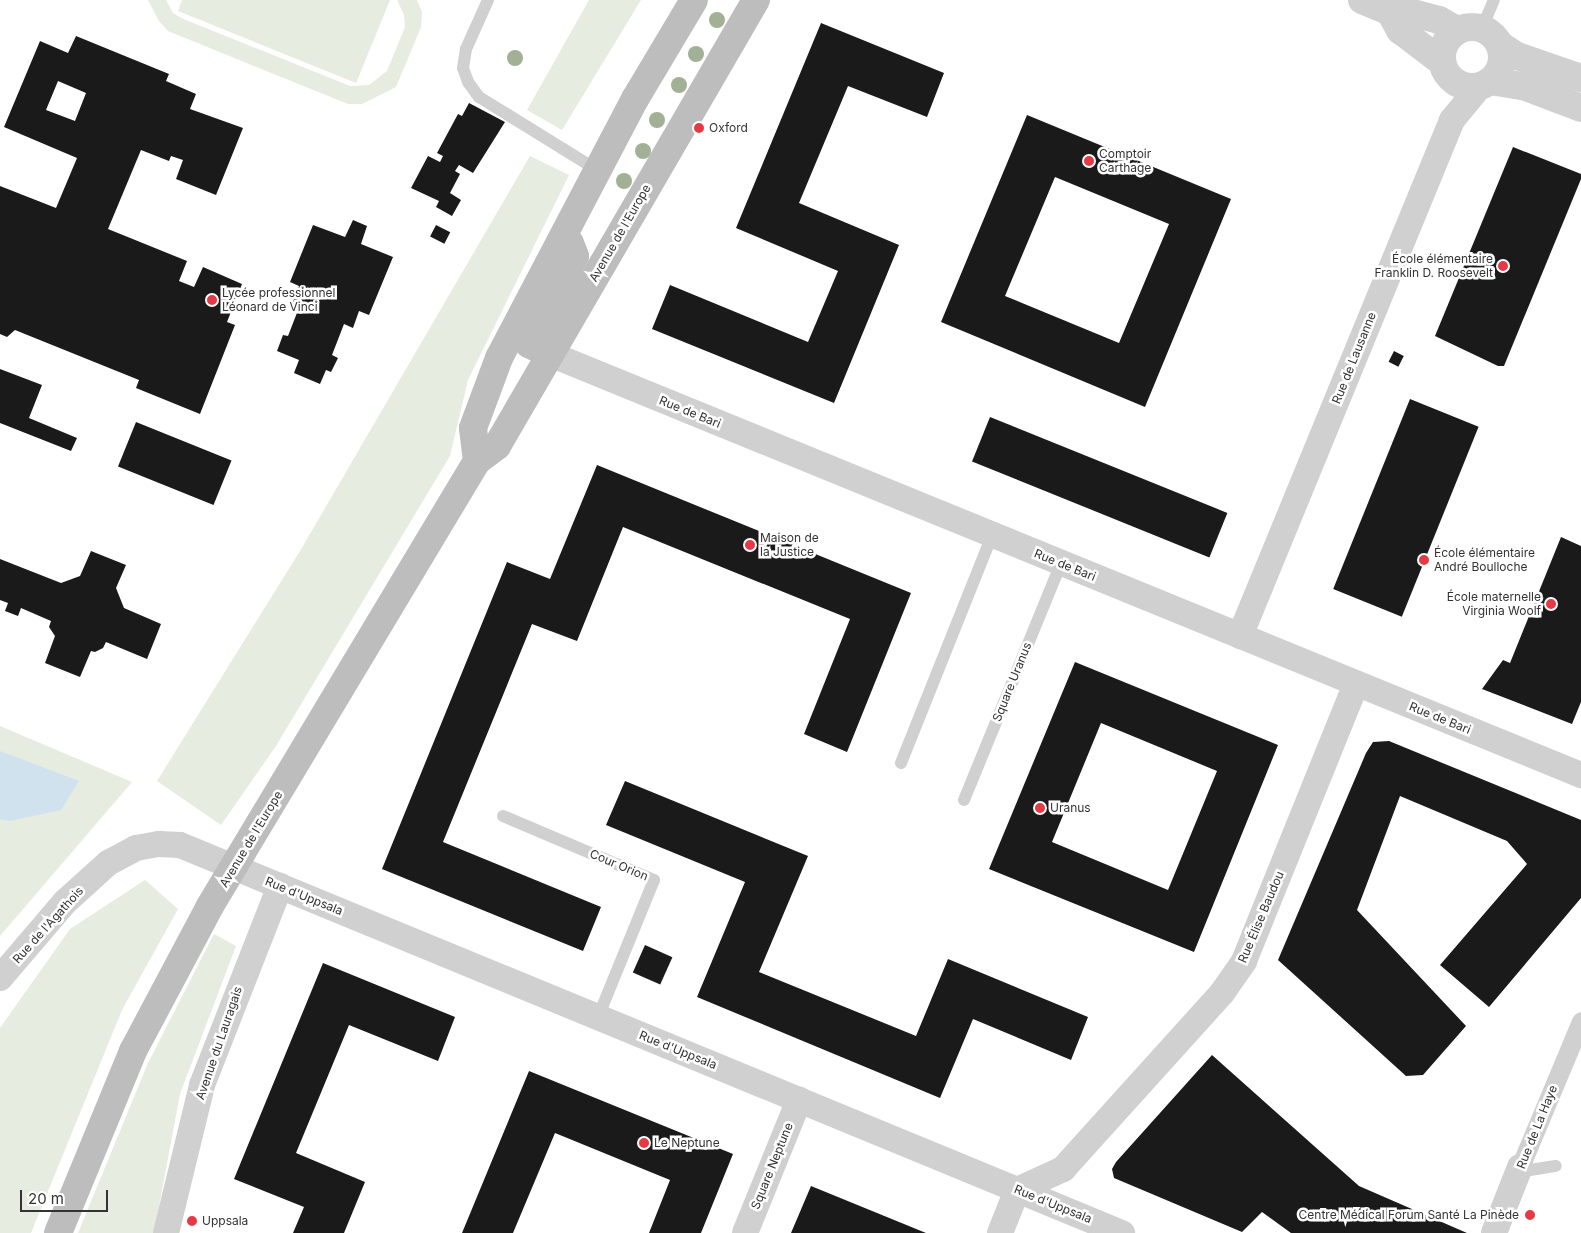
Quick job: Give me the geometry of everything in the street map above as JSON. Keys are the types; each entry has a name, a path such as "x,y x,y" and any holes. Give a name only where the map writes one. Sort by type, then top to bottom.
{"main road":[{"path":"477,461 473,428 499,358 599,171 635,99 694,0"},
{"name":"Avenue de l'Europe","path":"58,1233 133,1051 234,867 477,461 497,446 756,0"},
{"path":"550,354 529,344 575,256 566,232"}],"street":[{"path":"1362,0 1390,12 1418,14 1480,34 1517,56 1581,78"},
{"path":"1390,12 1400,30 1442,62"},
{"path":"1480,34 1444,44 1442,62 1446,72 1460,85 1485,83 1522,86 1581,108"},
{"path":"1480,34 1501,65 1485,83"},
{"name":"Rue de Lausanne","path":"1240,636 1452,120 1485,83"},
{"name":"Rue de Bari","path":"550,354 1581,776"},
{"name":"Rue Élise Baudou","path":"1018,1190 1062,1169 1222,993 1244,961 1356,684"},
{"name":"Rue de l'Agathois","path":"0,978 65,902 108,863 136,848 159,844 180,846 234,867"},
{"name":"Rue d'Uppsala","path":"234,867 1122,1233"},
{"name":"Avenue du Lauragais","path":"166,1233 202,1085 280,886"},
{"name":"Rue de La Haye","path":"1494,1233 1581,1021"},
{"name":"Square Neptune","path":"745,1233 799,1100"},
{"path":"1000,1233 1018,1190"}],"lane":[{"path":"488,0 466,49 463,68 468,82 479,97 599,171"},
{"path":"1480,34 1494,0"},
{"path":"901,763 992,535"},
{"name":"Square Uranus","path":"964,800 1060,563"},
{"name":"Cour Orion","path":"503,816 654,880 598,1017"},
{"path":"1520,1167 1530,1170 1556,1166"}],"shaded area":[{"path":"148,0 166,0 173,13 181,18 350,86 369,85 387,71 405,27 404,15 397,0 417,0 422,12 421,27 396,87 362,104 348,104 168,31 159,21"},
{"path":"182,0 390,0 356,83 178,11"},
{"path":"589,0 641,0 562,130 527,110"},
{"path":"530,156 569,175 468,380 450,456 276,746 221,825 157,781 300,551"},
{"path":"0,726 132,782 0,936"},
{"path":"145,880 178,909 122,1010 31,1233 0,1233 0,1028 70,929"},
{"path":"214,934 236,946 180,1094 154,1233 78,1233 148,1063"}],"water":[{"path":"0,751 79,781 61,810 10,821 0,819"}],"building":[{"path":"821,23 944,73 927,117 848,86 799,203 899,245 834,403 652,329 670,285 808,342 838,271 736,228"},
{"path":"76,36 169,74 166,81 196,94 190,109 243,128 216,195 176,179 183,160 171,156 169,161 141,150 108,229 187,261 179,281 194,287 203,267 242,284 227,322 235,325 200,414 136,388 139,380 15,330 7,337 0,334 0,186 56,208 77,158 4,127 40,41 68,53","holes":["58,81 86,93 75,121 46,110"]},
{"path":"469,103 505,122 473,173 459,165 455,171 460,174 450,193 461,200 452,216 436,207 439,201 411,188 428,156 440,162 443,156 437,153 458,114 462,116"},
{"path":"1027,115 1231,199 1145,407 941,322","holes":["1055,177 1169,224 1119,343 1005,296"]},
{"path":"1513,147 1581,174 1581,179 1504,366 1498,366 1435,336"},
{"path":"353,220 367,226 361,244 393,257 369,315 359,311 353,328 344,324 332,355 338,358 331,372 326,370 320,384 294,373 299,360 277,351 283,335 288,336 300,305 293,302 299,286 290,282 313,225 345,237"},
{"path":"436,225 450,232 444,244 430,237"},
{"path":"1394,351 1404,356 1398,367 1389,362"},
{"path":"0,369 42,385 29,418 77,438 71,451 0,423"},
{"path":"1410,399 1479,427 1402,617 1333,589"},
{"path":"990,417 1227,513 1209,557 972,462"},
{"path":"136,422 231,461 214,505 118,467"},
{"path":"597,465 911,593 847,752 804,734 850,619 623,527 577,641 532,624 443,842 601,907 583,951 382,869 507,562 550,579"},
{"name":"École maternelle Virginia Woolf","path":"1561,537 1581,546 1581,702 1572,724 1482,689 1503,660 1510,663"},
{"path":"91,551 126,565 116,588 124,608 161,624 147,659 106,642 103,648 95,652 91,651 80,677 45,663 55,636 49,627 51,621 21,608 18,616 5,611 8,603 0,600 0,559 61,583 80,576"},
{"name":"Uranus","path":"1075,662 1278,745 1194,952 989,869","holes":["1101,723 1217,771 1168,890 1052,842"]},
{"path":"1389,741 1581,820 1581,898 1489,1007 1440,965 1527,864 1507,841 1400,796 1357,910 1466,1026 1423,1075 1406,1076 1278,960 1366,753 1373,742"},
{"path":"625,781 808,856 759,972 916,1036 948,959 1088,1017 1071,1060 973,1019 940,1098 697,997 745,882 606,825"},
{"path":"645,945 672,957 660,985 633,972"},
{"path":"323,963 455,1017 438,1061 349,1025 296,1153 365,1182 344,1233 293,1233 304,1207 234,1179"},
{"path":"1212,1055 1359,1186 1467,1233 1291,1233 1262,1212 1242,1232 1114,1178 1112,1169 1116,1162"},
{"name":"Le Neptune","path":"529,1071 733,1154 701,1233 649,1233 670,1180 555,1133 513,1233 462,1233"},
{"path":"811,1186 926,1233 791,1233"}],"place":[{"name":"Oxford","path":"699,128"},
{"name":"Comptoir Carthage","path":"1089,161"},
{"name":"École élémentaire Franklin D. Roosevelt","path":"1503,266"},
{"name":"Lycée professionnel Léonard de Vinci","path":"212,300"},
{"name":"Maison de la Justice","path":"750,545"},
{"name":"École élémentaire André Boulloche","path":"1424,560"},
{"name":"École maternelle Virginia Woolf","path":"1551,604"},
{"name":"Uranus","path":"1040,808"},
{"name":"Le Neptune","path":"644,1143"},
{"name":"Centre Médical Forum Santé La Pinède","path":"1530,1215"},
{"name":"Uppsala","path":"192,1221"}]}
